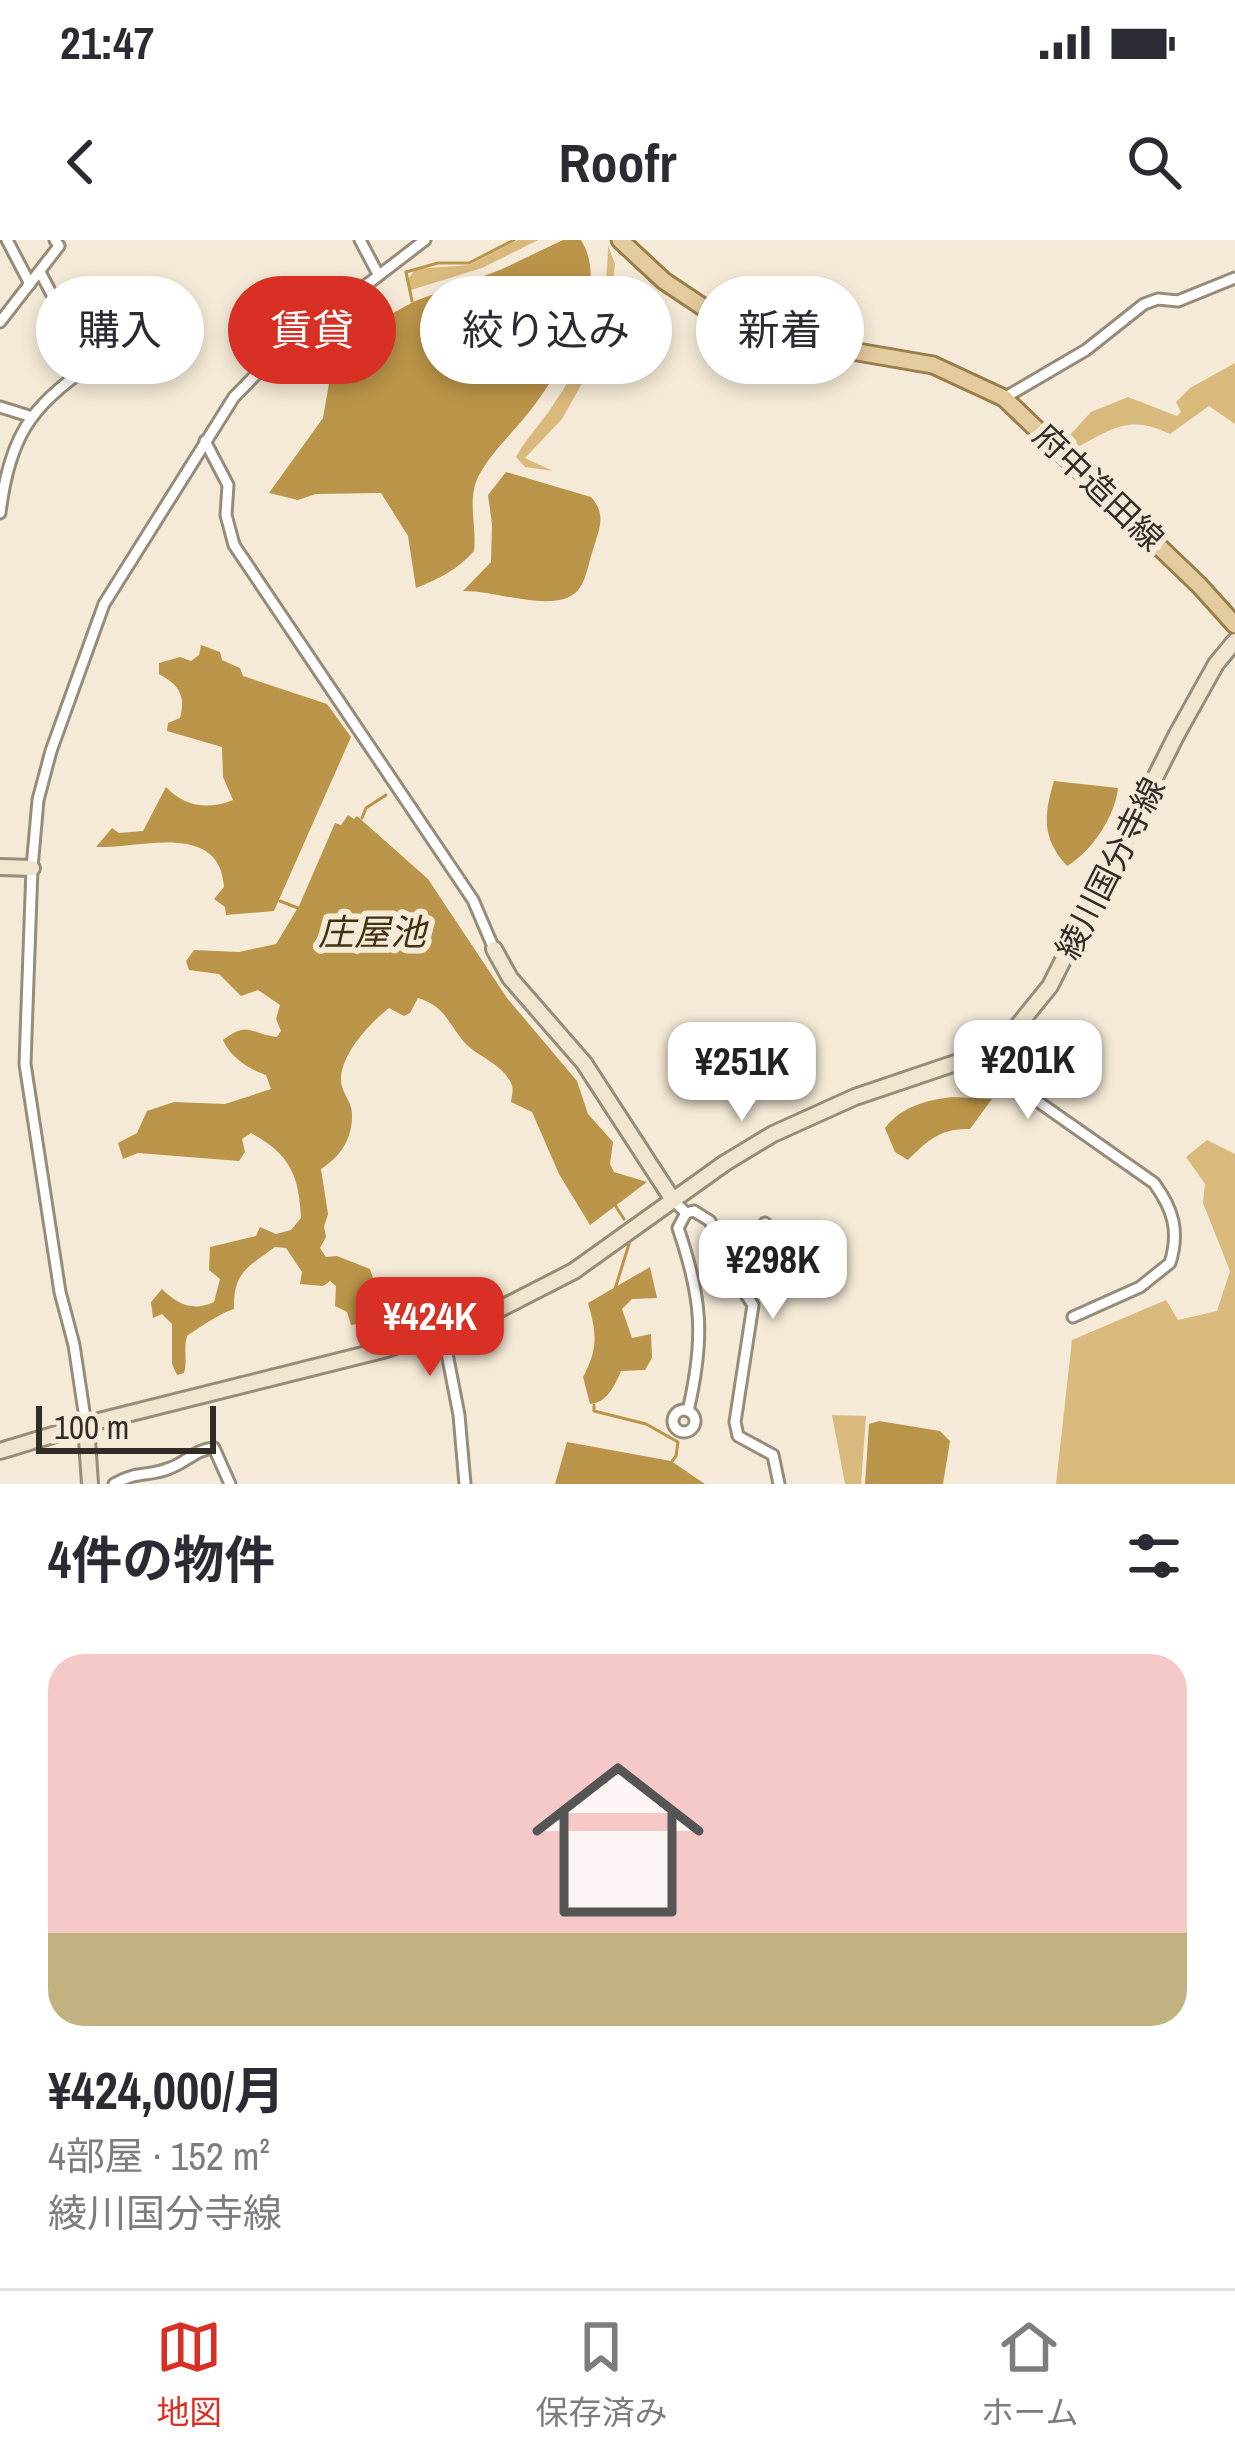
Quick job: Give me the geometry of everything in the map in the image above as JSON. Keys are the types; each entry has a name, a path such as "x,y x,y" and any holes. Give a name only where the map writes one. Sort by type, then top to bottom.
{"main road":[{"name":"府中造田線","path":"620,240 664,281 709,311 788,340 933,365 1004,398 1235,625"},
{"name":"綾川国分寺線","path":"0,1451 443,1333 488,1315 574,1270 725,1163 812,1115 999,1042 1034,1010 1050,986 1177,734 1216,664 1235,641"},
{"path":"0,866 32,868"},
{"path":"494,949 510,978 584,1063 673,1200"},
{"path":"86,1425 90,1484"}],"street":[{"path":"7,240 30,284"},
{"path":"0,322 58,246 55,240"},
{"path":"360,240 378,274"},
{"path":"86,1425 26,1080 38,800 95,624 234,397 275,355 425,240"},
{"path":"0,513 14,448 29,416 55,389 90,367 40,272"},
{"path":"1004,398 1086,350 1144,304 1158,299 1178,301 1235,278"},
{"path":"0,407 29,416"},
{"path":"205,441 228,485 226,515 234,544 473,900 494,949"},
{"path":"947,1064 1004,1076 1154,1183 1168,1202 1176,1228 1170,1263 1140,1287 1073,1317"},
{"path":"673,1200 686,1213"},
{"path":"688,1411 696,1377 699,1308 693,1270 678,1228 686,1213 694,1211 710,1221 734,1276 753,1305 735,1422 738,1436 772,1455 778,1484"},
{"path":"745,1288 753,1280 765,1223"},
{"path":"443,1333 459,1415 465,1484"},
{"path":"113,1484 132,1473 170,1468 202,1449 214,1448 230,1484"}],"shaded area":[{"path":"518,240 538,240 456,276 420,276 420,287 411,290 407,280 416,269 469,265"},
{"path":"608,245 614,276 606,276"},
{"path":"1235,363 1235,424 1209,406 1170,434 1133,424 1078,447 1070,435 1091,412 1128,397 1177,416 1181,412 1176,402 1190,388"},
{"path":"566,384 582,384 562,419 525,458 553,471 525,467 516,457"},
{"path":"1207,1140 1235,1154 1235,1484 1056,1484 1072,1340 1166,1300 1178,1320 1217,1311 1230,1271 1203,1203 1205,1184 1186,1157"},
{"path":"832,1415 866,1416 861,1484 845,1484"}],"water":[{"path":"563,240 581,240 591,276 484,276"},
{"path":"420,299 420,384 548,384 478,477 473,495 474,551 461,564 416,588 408,536 381,493 316,494 298,500 269,493 323,418 329,384 396,384 396,311"},
{"path":"506,472 591,497 596,504 599,529 583,582 572,595 544,601 463,591 491,562 488,495"},
{"path":"201,645 220,652 222,660 240,668 243,676 327,704 351,737 274,911 226,915 225,907 214,899 224,887 219,866 193,845 96,847 112,828 119,833 143,831 166,787 197,805 233,800 223,777 222,747 167,731 168,723 180,718 182,703 176,687 159,674 159,663 180,657 191,661 199,655"},
{"path":"1054,781 1118,788 1100,833 1067,866 1053,846 1047,825"},
{"name":"庄屋池","path":"348,815 357,816 428,879 507,998 577,1081 588,1114 613,1142 610,1164 614,1172 647,1182 590,1225 559,1174 532,1112 511,1102 512,1085 502,1071 466,1044 441,1011 427,1002 418,998 404,1016 389,1008 366,1030 343,1067 341,1082 352,1122 339,1153 321,1169 328,1214 320,1248 326,1257 337,1256 370,1269 374,1281 367,1301 374,1322 351,1325 347,1312 335,1306 336,1286 330,1281 323,1286 300,1284 302,1272 286,1248 275,1247 239,1278 234,1309 187,1336 184,1373 177,1375 172,1364 172,1324 162,1314 153,1318 151,1302 162,1289 186,1305 214,1302 220,1279 209,1270 210,1247 256,1236 260,1227 276,1234 291,1230 301,1218 295,1178 275,1149 251,1133 242,1139 245,1152 239,1161 138,1153 123,1159 118,1143 137,1133 147,1111 174,1102 225,1104 271,1089 266,1075 241,1062 223,1040 244,1029 277,1037 280,1005 258,990 241,996 219,974 189,970 186,961 194,950 239,952 276,944 299,906 335,823 341,825"},
{"path":"953,1097 992,1099 970,1129 936,1137 908,1160 895,1152 885,1128 892,1120 916,1105"},
{"path":"650,1267 657,1298 632,1299 622,1309 632,1338 651,1334 652,1358 645,1370 621,1371 606,1397 590,1404 583,1377 594,1341 588,1303"},
{"path":"879,1421 940,1431 950,1441 943,1484 865,1484 869,1424"},
{"path":"567,1442 671,1461 705,1484 555,1484"}],"waterway":[{"path":"412,301 406,272 438,263 469,263 514,240"},
{"path":"362,818 366,808 386,795"},
{"path":"280,901 298,908"},
{"path":"615,1205 624,1219"},
{"path":"615,1289 629,1244"},
{"path":"594,1405 594,1411 646,1424 678,1442 670,1464"}]}
